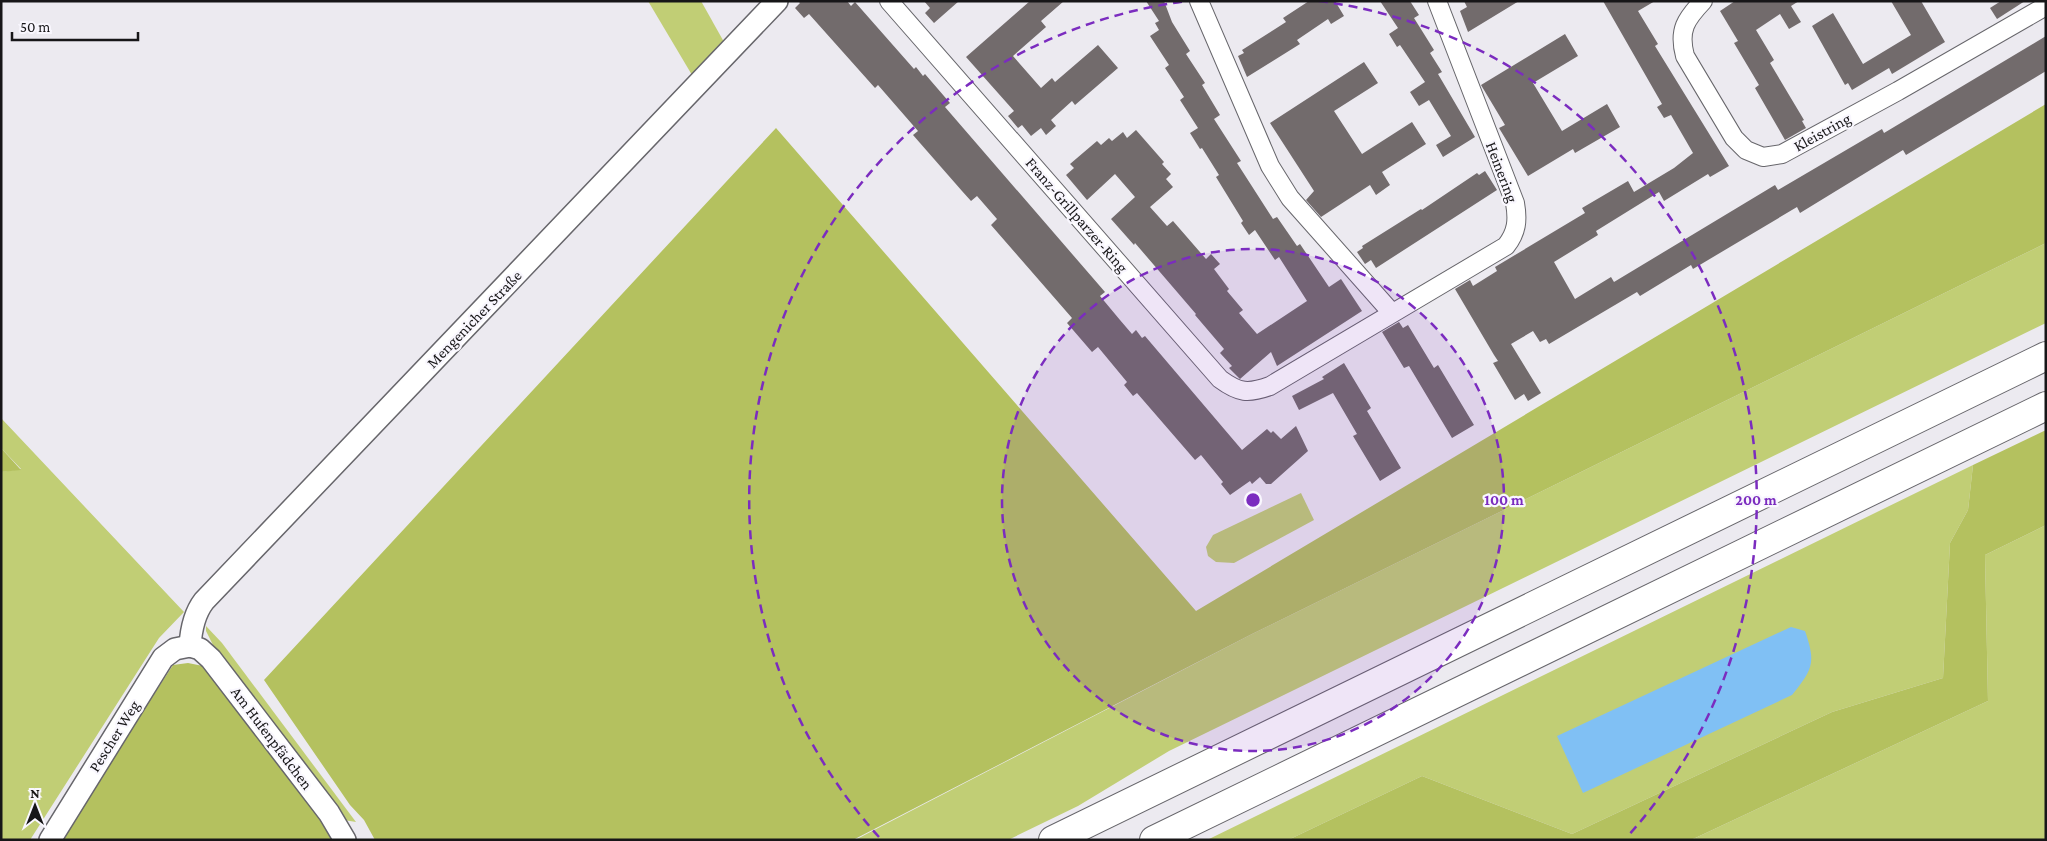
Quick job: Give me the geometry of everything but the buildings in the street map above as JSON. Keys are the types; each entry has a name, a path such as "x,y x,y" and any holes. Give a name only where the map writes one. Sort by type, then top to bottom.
{"highway":[{"path":"1053,840 2046,356"},
{"path":"1154,840 2046,406"}],"street":[{"name":"Mengenicher Straße","path":"190,646 198,609 204,601 777,1"},
{"name":"Franz-Grillparzer-Ring","path":"889,1 1220,378 1231,387 1251,392 1270,386 1282,379"},
{"path":"1199,1 1270,166 1290,198 1392,313"},
{"name":"Heinering","path":"1282,379 1506,246 1516,230 1518,219 1515,203 1436,1"},
{"name":"Kleistring","path":"1703,1 1689,17 1684,27 1681,42 1685,56 1734,138 1746,150 1763,157 1782,154 1898,91 2046,6"},
{"name":"Pescher Weg","path":"50,840 163,658 175,649 190,646"},
{"name":"Am Hufenpfädchen","path":"190,646 200,649 211,659 329,813 345,840"}],"green space":[{"path":"648,1 701,1 724,42 692,75"},
{"path":"2046,104 2046,243 1252,634 853,840 375,840 364,820 350,805 264,680 776,128 1196,611"},
{"path":"2046,243 2046,323 1169,751 1078,806 1008,840 855,840 1252,634"},
{"path":"1,418 184,612 159,638 30,840 1,840 1,472 21,469 1,448"},
{"path":"2046,430 2046,525 1985,555 1988,701 1691,840 1288,840 1422,776 1572,834 1832,712 1943,678 1950,543 1968,510 1973,465"},
{"path":"1,448 21,470 1,472"},
{"path":"1973,465 1968,510 1950,543 1943,678 1832,712 1572,834 1422,776 1288,840 1207,840"},
{"path":"1301,493 1314,520 1234,563 1216,562 1208,556 1206,547 1213,535"},
{"path":"2046,525 2046,840 1691,840 1988,701 1985,555"},
{"path":"206,626 222,643 356,822 344,820 215,649 206,631"},
{"path":"188,663 203,666 337,840 59,840 173,665"}],"water":[{"path":"1791,627 1805,631 1811,651 1808,672 1792,695 1583,793 1557,736"}]}
